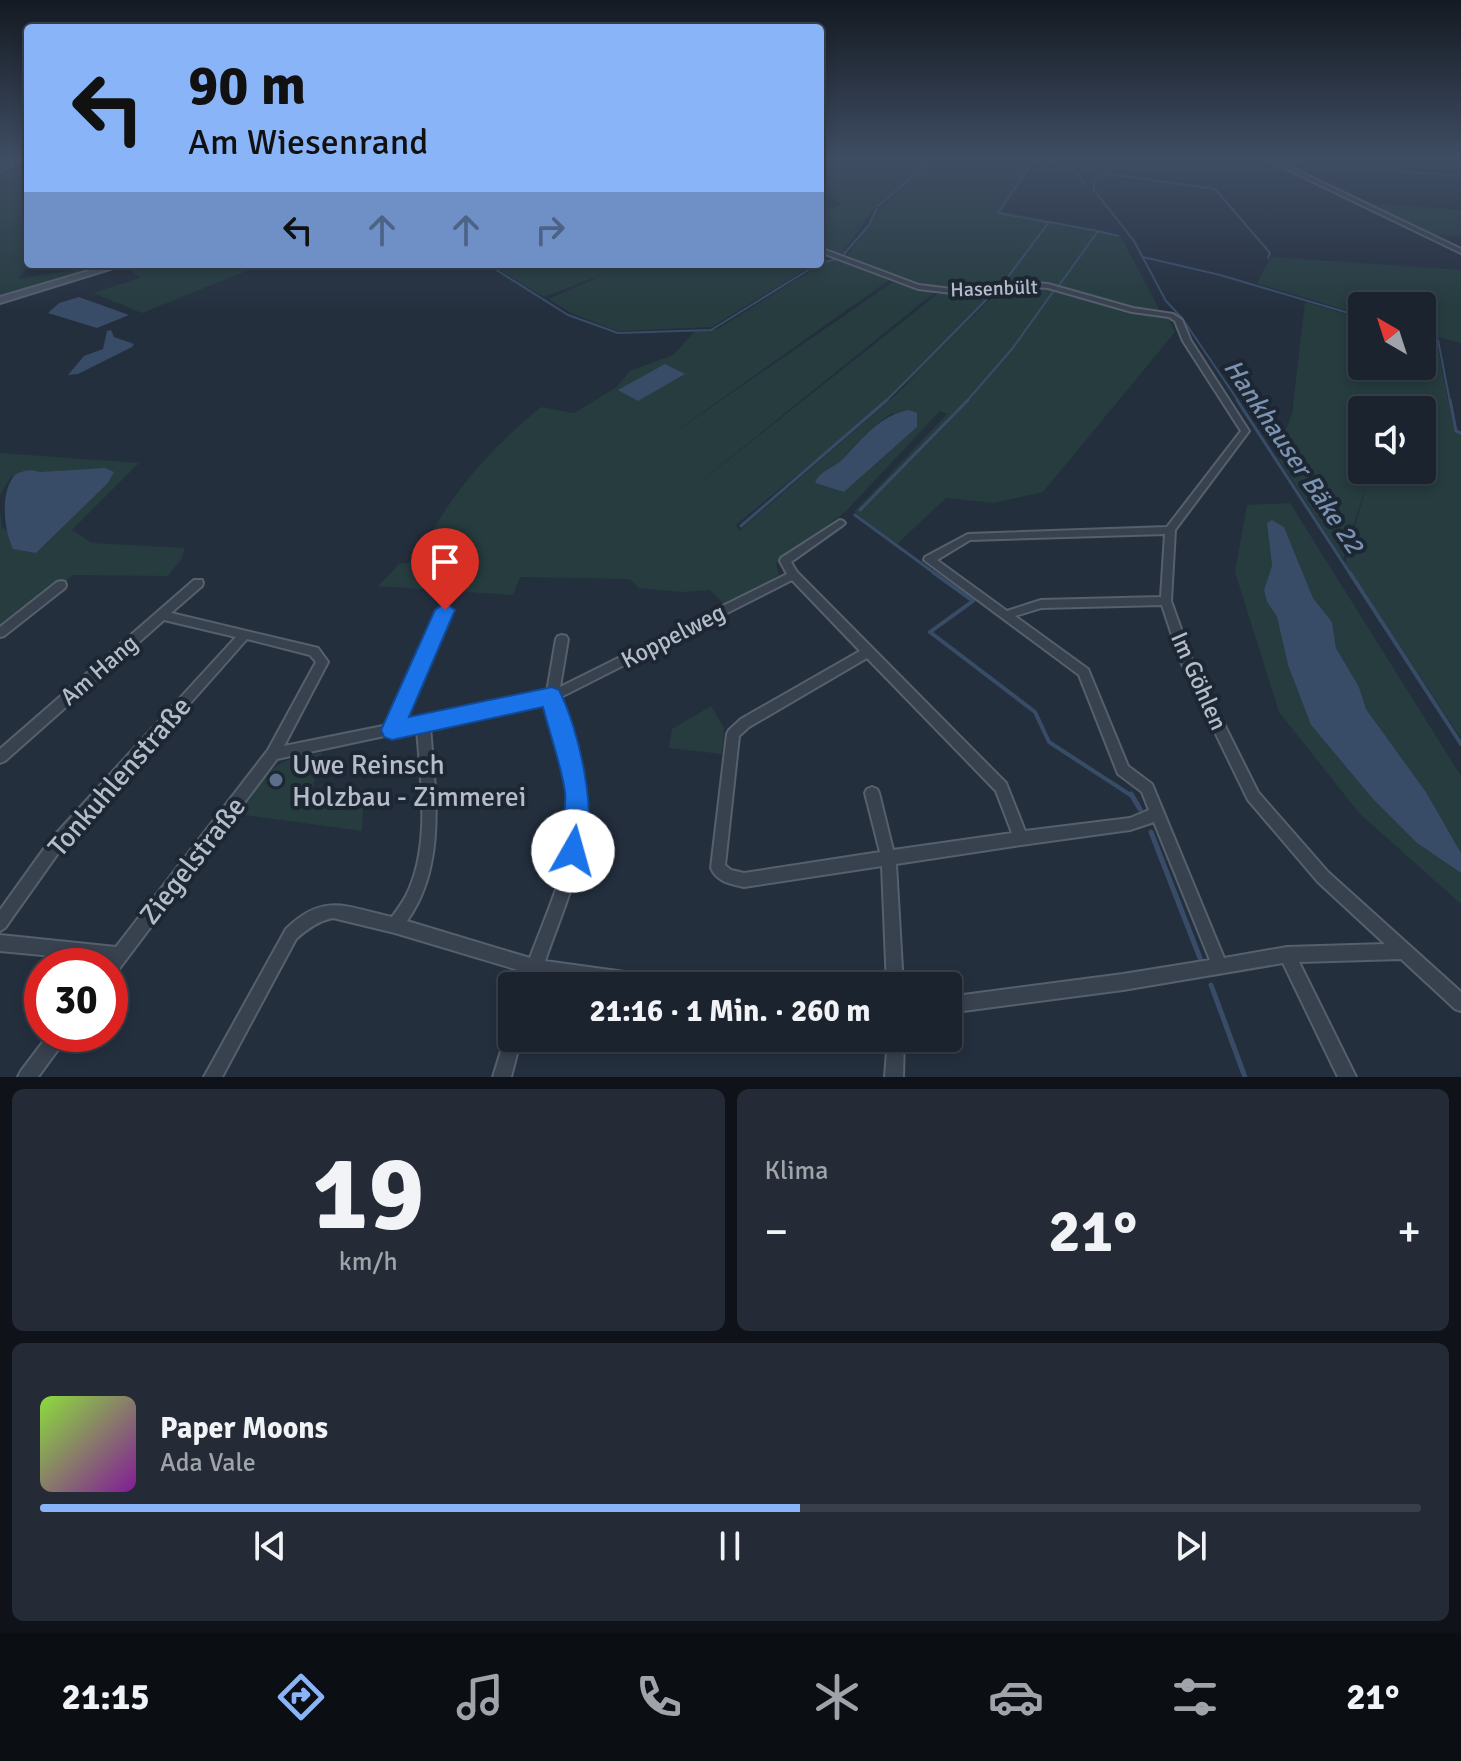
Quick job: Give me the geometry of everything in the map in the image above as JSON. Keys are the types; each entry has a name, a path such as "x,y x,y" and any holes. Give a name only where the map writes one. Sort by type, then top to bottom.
{"street":[{"path":"1375,210 1461,251"},
{"name":"Hasenbült","path":"824,252 918,287 952,291 1021,284 1048,286 1132,310 1171,315 1178,320 1187,341 1245,431 1170,530"},
{"path":"0,300 108,268"},
{"path":"840,523 785,561 793,575 1001,787 1021,838"},
{"path":"1170,530 968,537 929,560 1084,672 1123,770 1147,788 1220,966"},
{"name":"Im Göhlen","path":"1170,530 1166,601 1186,660 1253,796 1323,877 1461,1003"},
{"name":"Koppelweg","path":"273,754 552,696 793,575"},
{"name":"Am Hang","path":"0,757 198,583"},
{"path":"0,633 61,585"},
{"path":"1006,615 1041,604 1166,601"},
{"path":"392,730 445,610"},
{"name":"Ziegelstraße","path":"124,948 273,754 322,662 321,655 314,651 162,615"},
{"name":"Tonkuhlenstraße","path":"0,923 56,844 244,635"},
{"path":"533,972 573,851 578,821 572,762 552,696 562,639"},
{"path":"868,652 745,723 733,734 718,868 727,876 744,880 889,861 1021,838 1130,824 1157,814"},
{"path":"395,925 407,912 428,844 423,723"},
{"path":"872,793 889,861 894,972"},
{"path":"213,1077 291,934 302,923 333,911 395,925 534,967 569,972"},
{"path":"0,943 32,948"},
{"path":"962,1003 1123,982 1287,955 1403,951"},
{"path":"1287,955 1347,1077"},
{"path":"27,1077 46,1052"},
{"path":"502,1077 509,1052"},
{"path":"894,1077 895,1052"}],"green space":[{"path":"0,210 24,210 24,268 27,268 18,279 98,268 0,297"},
{"path":"873,210 841,255 824,249 824,211"},
{"path":"879,210 1000,210 1120,235 1159,309 1151,312 1039,283 930,287 846,257"},
{"path":"1379,210 1461,210 1461,236 1428,234"},
{"path":"1271,257 1461,270 1461,343 1436,337 1436,292 1348,292 1348,311 1257,283"},
{"path":"840,259 889,280 665,439 893,282 935,292 690,490 939,293 996,288 958,332 1002,287 1024,287 1066,293 1169,319 1175,332 1043,492 994,503 946,498 897,544 854,512 947,414 940,411 845,512 776,564 779,575 726,606 710,590 683,592 639,588 630,579 520,577 513,595 378,586 399,564 415,562 441,516 469,477 541,407 574,413 617,387 630,371 673,355 695,331 718,329 815,268 824,268 824,262","holes":["929,361 896,395 739,531 736,525 872,413","892,413 917,427 844,492 815,483"]},
{"path":"128,268 254,268 142,313 93,293 140,278"},
{"path":"497,268 808,268 712,327 618,331 571,313 549,299 607,273 544,297"},
{"path":"1305,302 1348,315 1348,380 1436,380 1436,340 1453,424 1456,431 1461,433 1461,738 1345,563 1367,484 1436,484 1436,396 1348,396 1348,484 1366,484 1343,560 1276,455 1292,414"},
{"path":"0,453 139,463 72,530 92,543 185,548 182,558 168,576 73,575 0,632 0,508 2,527 36,553 108,483 114,472 66,470 11,477 0,495"},
{"path":"1290,503 1461,776 1461,853 1426,792 1366,709 1359,687 1336,648 1332,622 1313,598 1284,527 1267,524 1272,566 1264,590 1267,602 1277,617 1288,665 1311,725 1373,799 1417,843 1461,873 1461,904 1359,813 1279,712 1235,572 1247,505"},
{"path":"711,706 724,728 722,754 669,748 672,729"},
{"path":"322,753 310,797 364,788 362,831 237,814 263,779 280,764 304,755"}],"water":[{"path":"79,297 129,315 97,328 48,313 59,303"},
{"path":"111,330 114,337 134,344 132,347 78,374 68,375 84,356 103,349 107,331"},
{"path":"665,364 685,374 638,401 618,390"},
{"path":"909,410 917,413 917,427 844,492 815,483 820,475 843,459 880,422"},
{"path":"105,468 114,472 108,483 36,553 13,549 7,531 5,499 16,474 28,470"},
{"path":"1272,520 1284,527 1313,598 1332,622 1336,648 1359,687 1366,709 1426,792 1461,853 1461,873 1417,843 1373,799 1311,725 1288,665 1277,617 1267,602 1264,590 1272,566 1267,523"}],"waterway":[{"path":"844,254 869,225 876,210"},
{"path":"1000,210 998,213 1047,222"},
{"name":"Hankhauser Bäke 22","path":"1110,210 1134,241 1166,301 1182,318 1239,402"},
{"path":"1233,210 1270,253 1268,258"},
{"path":"1004,282 1049,222 1098,231"},
{"path":"1060,284 1098,231"},
{"path":"1098,231 1118,236"},
{"path":"1143,257 1220,275 1348,313"},
{"path":"824,262 837,259"},
{"path":"493,268 568,315 618,333 711,330 812,268"},
{"path":"65,283 105,271"},
{"path":"887,400 998,288"},
{"path":"966,402 1012,349 1055,289"},
{"path":"1436,340 1450,402"},
{"path":"741,526 887,400"},
{"path":"860,510 968,400"},
{"name":"Hankhauser Bäke 22","path":"1237,400 1351,575"},
{"path":"1450,400 1456,431 1461,433"},
{"path":"855,515 937,575"},
{"path":"934,573 973,601 930,632 1035,712 1049,742 1132,796"},
{"name":"Hankhauser Bäke 22","path":"1350,573 1461,744"},
{"path":"1131,794 1140,809"},
{"path":"1151,832 1200,958"},
{"path":"1211,985 1245,1077"}],"place":[{"name":"Uwe Reinsch Holzbau - Zimmerei","path":"276,780"}],"route":[{"path":"445,610 392,730 552,696 572,762 577,792 578,821 573,851"}]}
